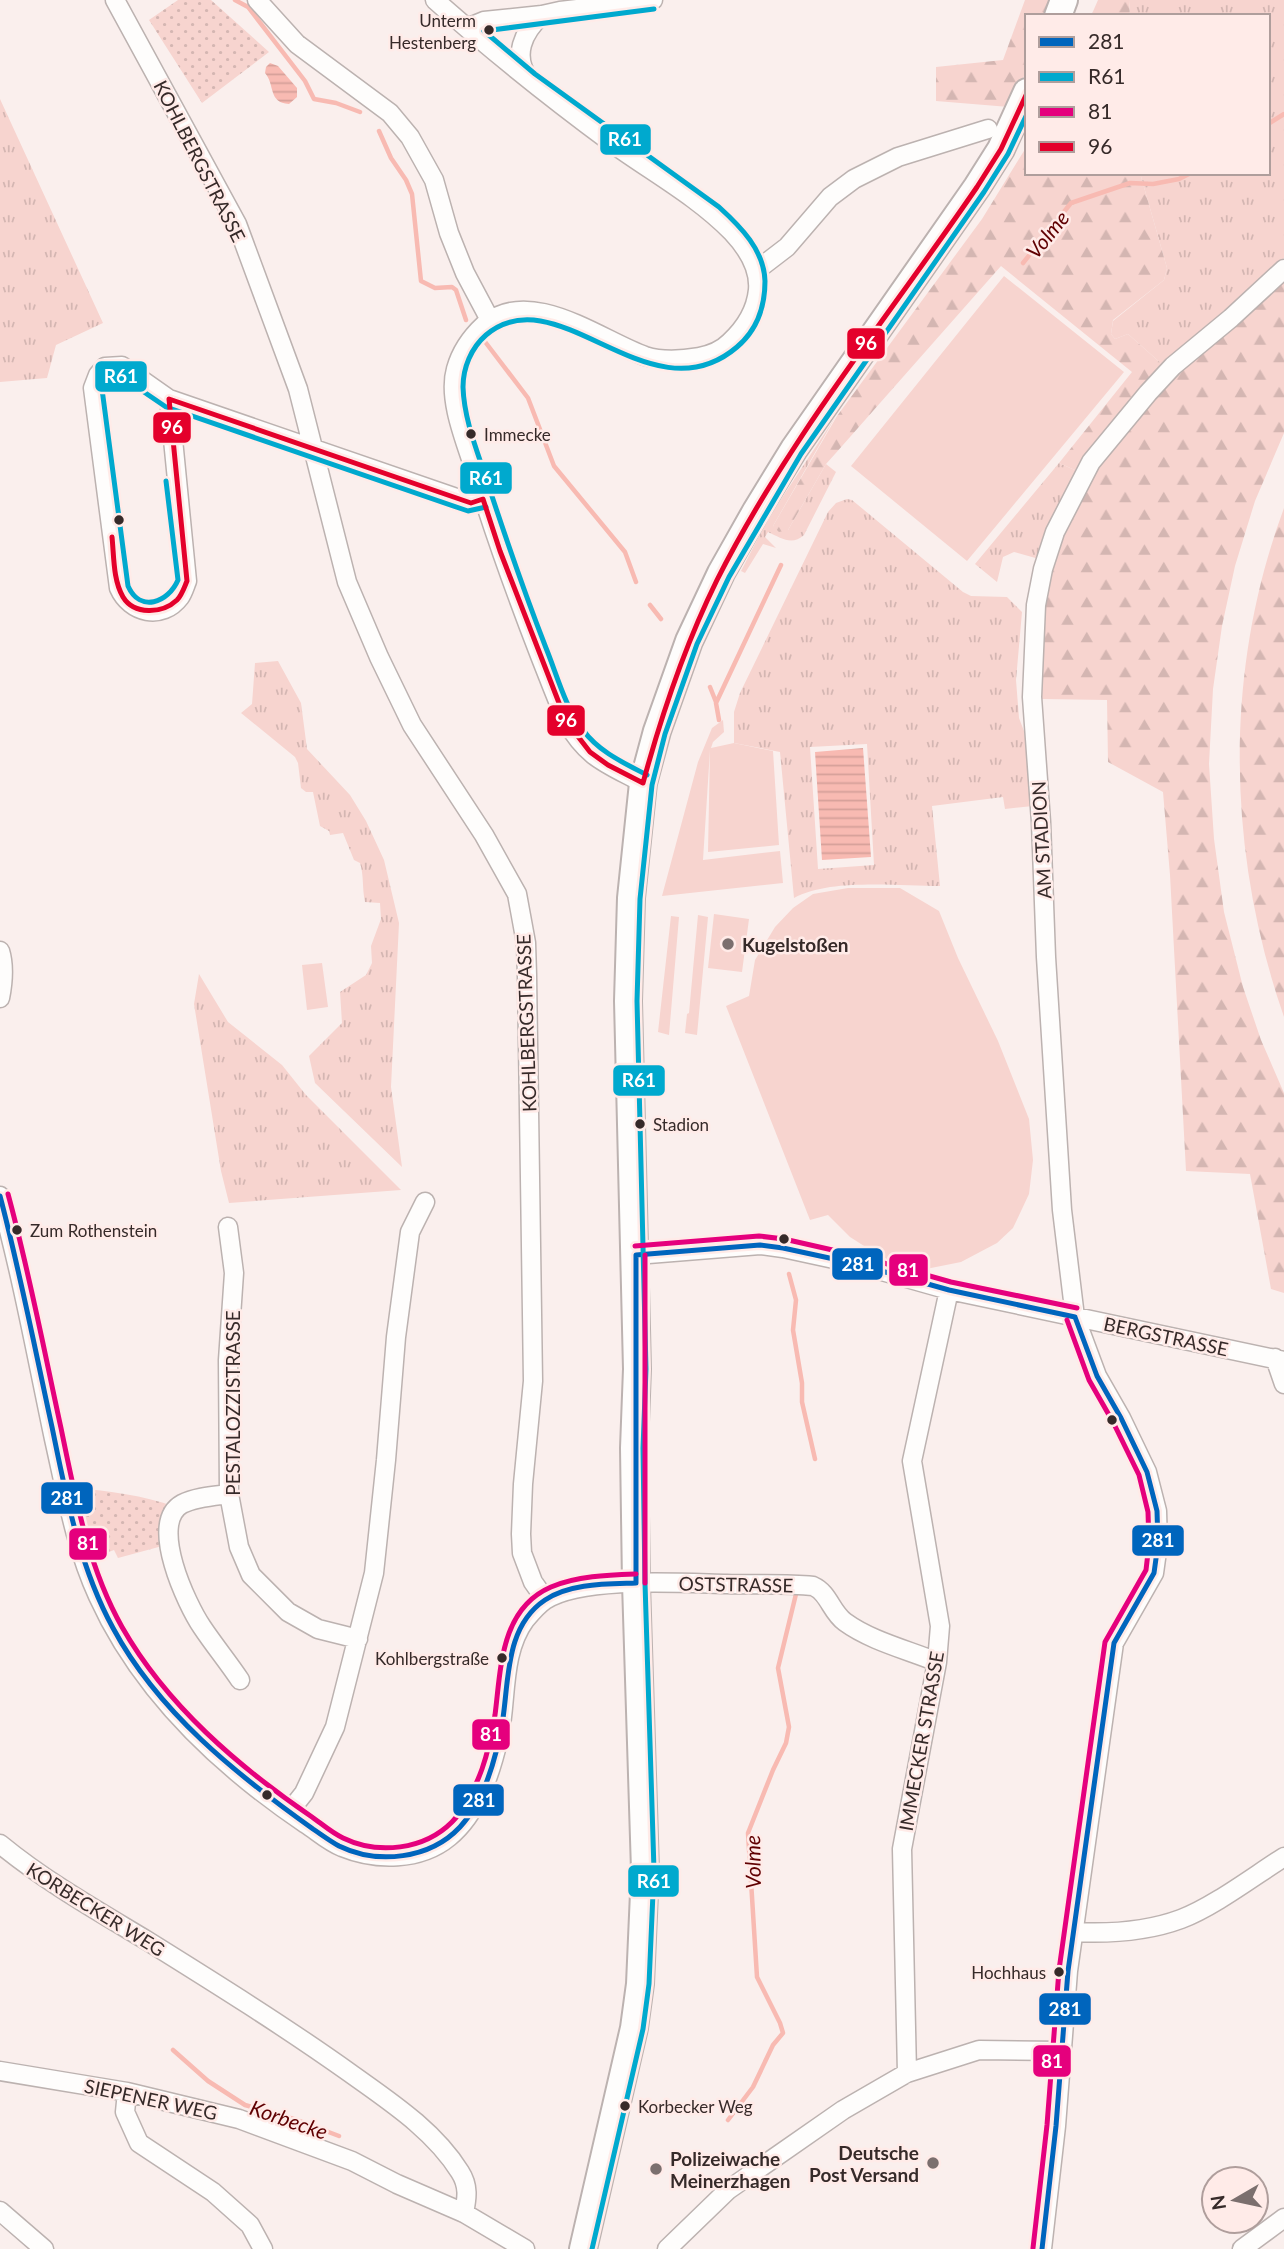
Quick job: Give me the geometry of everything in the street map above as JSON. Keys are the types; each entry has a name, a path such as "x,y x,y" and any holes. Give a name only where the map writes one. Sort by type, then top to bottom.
{"main road":[{"path":"583,2249 634,2028 640,1984 645,1870 636,1583 636,1255 628,1001 631,898 643,783 657,731 689,642 733,552 794,449 977,187 1001,149 1025,96"}],"street":[{"name":"KOHLBERGSTRASSE","path":"115,0 237,224 298,389 347,582 379,657 412,724 484,835 517,894 526,943 533,1381 521,1534 522,1553 533,1582 545,1599"},
{"path":"257,0 297,44 390,114 410,137 434,180 453,243 465,273 490,320"},
{"path":"435,0 530,81 714,215 748,252 757,270 758,290 753,310 742,331 709,355 677,360 648,357 554,315 534,310 517,311 490,320 472,336 462,351 454,377 459,420 483,499 566,721 578,741 594,757 643,783"},
{"path":"467,29 484,21 653,0"},
{"path":"530,81 522,64 521,48 525,34 542,15"},
{"path":"757,270 787,247 830,197 855,179 898,157 988,129"},
{"name":"AM STADION","path":"1042,2249 1073,1932 1114,1643 1154,1573 1158,1544 1157,1511 1147,1472 1125,1425 1097,1376 1075,1317 1062,1209 1046,957 1041,822 1032,697 1036,605 1043,569 1055,532 1091,462 1173,366 1284,269"},
{"path":"169,399 187,581 180,597 167,608 150,611 137,609 125,601 119,588 93,388 98,375 105,367 122,366 169,399 248,428 312,446 471,503 483,499"},
{"path":"0,951 3,960 0,998"},
{"path":"0,1196 72,1521 97,1595 128,1653 169,1705 216,1753 289,1812 340,1846 373,1856 401,1857 428,1849 447,1839 462,1825 480,1795 494,1760 503,1719 509,1658 525,1620 545,1599 576,1589 636,1583"},
{"path":"289,1812 304,1793 335,1727 374,1573 396,1337 410,1232 425,1202"},
{"name":"PESTALOZZISTRASSE","path":"228,1227 234,1273 228,1360 229,1494 239,1547 251,1575 288,1612 318,1629 358,1639"},
{"name":"BERGSTRASSE","path":"636,1255 760,1245 857,1264 949,1290 1280,1360"},
{"name":"IMMECKER STRASSE","path":"907,2073 902,1849 937,1662 940,1626 912,1461 949,1290"},
{"path":"1280,1360 1284,1384"},
{"path":"229,1494 204,1497 179,1505 169,1522 167,1539 178,1578 201,1626 240,1680"},
{"name":"OSTSTRASSE","path":"636,1583 813,1586 826,1596 843,1621 937,1662"},
{"name":"KORBECKER WEG","path":"0,1844 27,1866 246,2002 398,2108 430,2135 460,2172 468,2192 464,2213"},
{"path":"1073,1932 1107,1934 1153,1927 1183,1918 1242,1885 1284,1857"},
{"path":"667,2249 738,2182 843,2110 907,2073 979,2050 1061,2051"},
{"name":"SIEPENER WEG","path":"0,2071 127,2092 239,2119 352,2161 464,2213 525,2249"},
{"path":"127,2092 125,2112 139,2143 213,2192 250,2225 263,2249"},
{"path":"0,2211 44,2249"},
{"path":"1242,2249 1284,2218"}],"green space":[{"path":"178,0 211,0 269,52 202,103 149,20"},
{"path":"1025,0 1055,0 1051,14 1025,14 1025,74 1009,107 936,101 936,67 1003,60"},
{"path":"1098,0 1129,0 1130,14 1092,14"},
{"path":"1129,0 1284,0 1284,258 1164,366 1128,334 1115,339 1111,334 1113,321 1164,280 1167,268 1141,175 1270,175 1270,14 1130,14"},
{"path":"0,99 103,323 56,345 47,378 0,382"},
{"path":"1025,149 1025,175 1141,175 1167,268 1164,280 1113,320 1111,334 1115,339 1128,334 1164,366 1077,471 1059,463 1132,372 1001,266 826,464 788,530 779,532 773,526 837,416 982,219"},
{"path":"1004,276 1124,372 967,561 851,466"},
{"path":"1284,279 1284,433 1255,501 1235,566 1222,626 1213,689 1209,764 1214,839 1224,912 1243,987 1261,1040 1284,1093 1284,1293 1271,1289 1250,1174 1186,1171 1163,792 1108,762 1107,700 1042,699 1042,625 1048,582 1063,535 1084,491 1111,451 1175,378"},
{"path":"836,416 773,526 788,530 826,464 836,472 804,535 791,540 768,532 765,537 776,548 763,544 745,573 741,571 768,519"},
{"path":"1059,463 1077,471 1057,507 1039,559 1014,552 1003,557 997,582 975,564"},
{"path":"852,500 963,592 971,596 1007,597 1022,612 1016,680 1019,718 1027,739 1033,806 1005,809 1003,797 932,806 940,886 845,885 809,892 794,898 780,752 734,743 734,712 740,693 828,512 836,503","holes":["867,744 874,865 818,869 810,747"]},
{"path":"1284,508 1284,1017 1265,955 1251,891 1243,827 1240,762 1242,698 1250,634 1264,570"},
{"path":"278,661 301,703 307,749 350,795 366,821 384,860 399,923 391,1087 402,1167 315,1083 309,1056 342,1023 340,992 366,975 372,963 371,946 381,919 380,903 365,902 360,863 354,860 343,833 330,835 329,831 320,826 313,792 306,792 301,788 295,757 241,713 252,704 255,663"},
{"path":"723,720 724,732 713,742 711,748 734,743 773,751 779,845 708,852 710,750 703,860 780,851 783,883 662,896 698,762 712,728"},
{"path":"848,888 900,888 939,911 958,958 998,1041 1029,1119 1033,1160 1029,1194 1013,1228 997,1243 961,1262 926,1269 883,1258 850,1237 828,1215 810,1220 726,1006 749,996 755,960 775,927 793,908 813,894"},
{"name":"Kugelstoßen","path":"714,914 749,919 742,972 708,968"},
{"path":"698,915 708,917 697,1035 685,1033"},
{"path":"671,916 679,917 669,1035 658,1032"},
{"path":"322,963 328,1007 307,1010 302,965"},
{"path":"199,974 228,1022 282,1065 306,1095 401,1190 229,1203 221,1171 194,1004"},
{"path":"76,1488 113,1492 175,1507 166,1545 118,1558 114,1550 96,1557 83,1523"}],"shaded area":[{"path":"270,63 278,66 297,88 297,97 289,104 282,103 275,97 265,73"},
{"path":"863,748 871,857 822,860 815,752"}],"waterway":[{"name":"Immecke","path":"235,0 248,7 305,81 314,99 336,103 360,112"},
{"name":"Volme","path":"1270,123 1284,114"},
{"name":"Immecke","path":"379,131 412,194 421,281 435,288 452,287 456,290 466,320"},
{"name":"Volme","path":"1023,263 1071,203 1130,183 1153,184 1187,175"},
{"name":"Immecke","path":"486,343 528,398 554,466 625,552 636,582"},
{"name":"Volme","path":"719,720 716,703 781,565"},
{"name":"Immecke","path":"650,605 661,619"},
{"name":"Immecke","path":"710,687 716,702"},
{"name":"Volme","path":"789,1274 796,1300 793,1330 802,1383 802,1402 815,1459"},
{"name":"Volme","path":"728,2120 753,2087 773,2045 783,2033 757,1977 748,1833 786,1743 789,1727 778,1668 796,1594"},
{"name":"Korbecke","path":"173,2050 208,2081 245,2105 339,2136"}],"transit line":[{"name":"R61","path":"647,775 612,756 589,738 566,701 523,587 476,448 466,412 463,387 466,366 476,346 486,335 514,321 543,322 574,332 638,360 671,368 704,365 737,347 755,325 763,299 764,270 756,249 735,223 719,207 535,74 484,31 654,9"},
{"name":"96","path":"112,537 117,583 128,603 141,610 156,610 177,600 187,581 169,399 471,503 483,499 500,551 566,721 590,752 608,765 643,783 666,705 685,654 705,605 745,528 807,428 977,187 1001,149 1025,97"},
{"name":"R61","path":"592,2249 643,2029 649,1984 654,1870 645,1583 643,1448 646,1369 637,1001 640,899 652,785 665,734 697,644 729,577 801,454 984,192 1008,154 1025,118"},
{"name":"R61","path":"166,481 178,580 161,599 146,602 139,600 128,586 102,389 109,376 119,375 166,407 468,511 486,507"},
{"name":"81","path":"8,1194 30,1281 77,1505 91,1556 110,1604 140,1656 160,1683 206,1733 258,1777 335,1834 371,1847 400,1847 428,1839 452,1822 470,1797 484,1763 494,1722 506,1642 512,1625 522,1610 534,1597 561,1583 593,1577 636,1574"},
{"name":"281","path":"0,1196 75,1530 91,1580 113,1628 131,1659 201,1740 256,1787 336,1844 354,1852 387,1857 419,1852 448,1838 469,1816 489,1776 503,1718 512,1653 516,1638 532,1611 545,1600 566,1590 636,1583"},
{"name":"81","path":"635,1246 759,1236 784,1239 859,1256 951,1282 1077,1308"},
{"name":"281","path":"636,1255 760,1245 783,1248 857,1264 949,1290 1075,1317"},
{"name":"281","path":"636,1255 636,1583"},
{"name":"81","path":"645,1255 645,1583"},
{"name":"281","path":"1042,2249 1056,2126 1068,1971 1114,1643 1154,1573 1158,1544 1157,1511 1147,1472 1097,1376 1075,1317"},
{"name":"81","path":"1033,2248 1047,2125 1059,1970 1105,1642 1146,1570 1149,1544 1148,1512 1139,1475 1089,1380 1067,1320"}],"place":[{"name":"Unterm Hestenberg","path":"489,30"},
{"name":"Immecke","path":"471,434"},
{"name":"Kugelstoßen","path":"728,944"},
{"name":"Stadion","path":"640,1124"},
{"name":"Zum Rothenstein","path":"17,1230"},
{"name":"Kohlbergstraße","path":"502,1658"},
{"name":"Hochhaus","path":"1059,1972"},
{"name":"Korbecker Weg","path":"625,2106"},
{"name":"Deutsche Post Versand","path":"933,2163"},
{"name":"Polizeiwache Meinerzhagen","path":"656,2169"}]}
